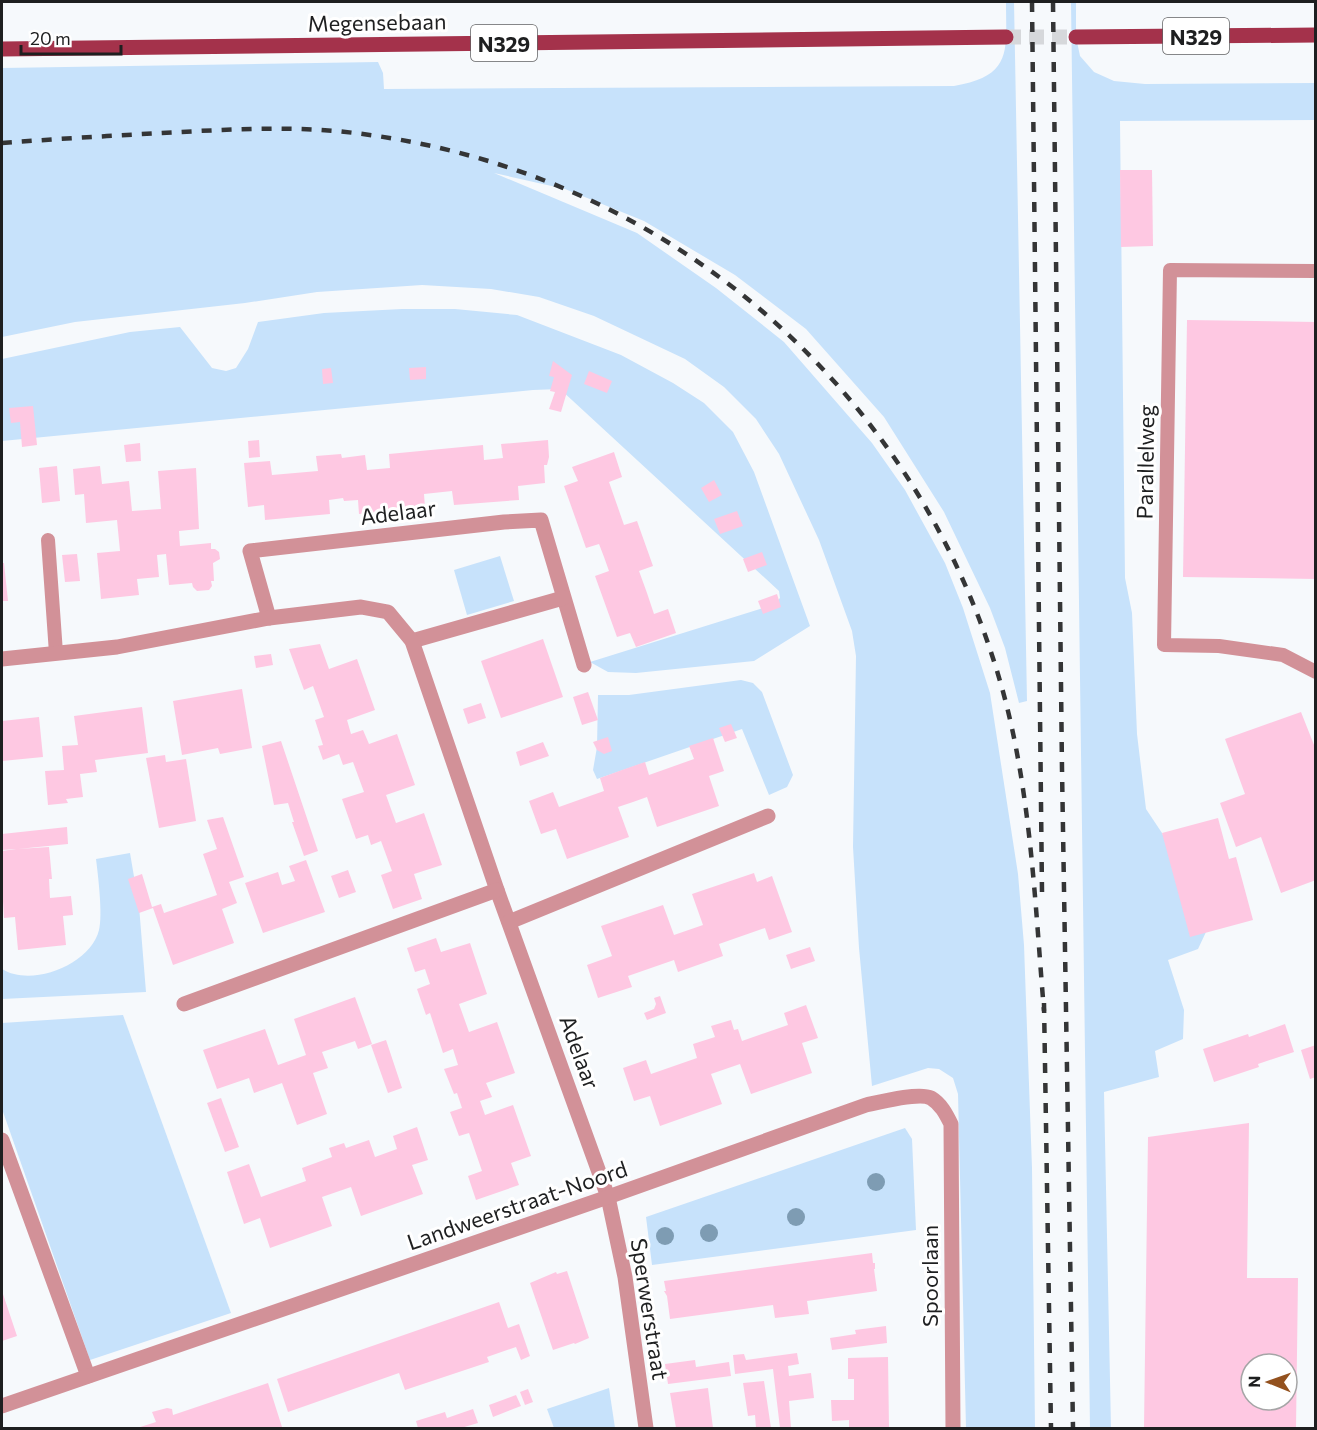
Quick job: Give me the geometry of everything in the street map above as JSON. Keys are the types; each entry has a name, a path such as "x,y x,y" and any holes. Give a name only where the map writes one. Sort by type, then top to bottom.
{"main road":[{"name":"N329","path":"1076,37 1316,35"},
{"name":"Megensebaan","path":"2,49 1006,37"}],"street":[{"name":"Adelaar","path":"268,618 250,551 504,522 541,520 584,664"},
{"path":"412,641 563,598"},
{"name":"Adelaar","path":"2,658 117,647 268,618 362,607 388,612 412,641 497,890 609,1197"},
{"path":"509,922 768,816"},
{"path":"184,1004 497,890"},
{"name":"Landweerstraat-Noord","path":"2,1406 609,1197 866,1105 905,1097 929,1097 942,1108 951,1124"},
{"name":"Spoorlaan","path":"951,1124 953,1428"},
{"path":"2,1140 88,1376"},
{"name":"Sperwerstraat","path":"609,1197 624,1278 646,1428"}],"lane":[{"name":"Parallelweg","path":"1316,271 1170,270 1164,645 1219,646 1283,656 1316,672"},
{"path":"48,540 56,653"}],"shaded area":[{"path":"1006,2 1014,2 1027,701 1019,703 1005,648 990,608 944,512 884,417 806,329 735,275 644,221 565,189 494,173 637,233 716,288 784,342 872,443 905,490 945,563 963,608 990,693 1018,874 1024,945 1032,1168 1035,1428 966,1428 958,1094 953,1078 939,1069 928,1068 872,1086 859,948 853,847 856,656 852,631 819,540 779,454 756,419 724,387 685,359 594,316 539,297 491,289 422,285 317,292 245,303 75,322 2,337 2,68 378,62 383,73 384,89 954,86 987,76 1002,59 1006,34"},
{"path":"1071,2 1076,2 1076,37 1080,56 1094,72 1114,81 1145,84 1316,83 1315,120 1120,121 1125,578 1132,613 1137,734 1146,809 1162,833 1206,932 1198,949 1168,960 1184,1010 1183,1039 1155,1051 1159,1077 1104,1092 1111,1428 1090,1428"},
{"path":"455,309 517,315 621,355 704,403 733,432 754,472 810,626 754,661 636,673 608,672 590,662 773,605 780,598 779,591 560,389 2,441 2,359 130,332 180,327 212,368 226,371 236,368 248,349 258,322 324,313"},
{"path":"500,556 514,601 467,615 454,570"},
{"path":"741,680 753,683 762,692 793,775 787,787 769,795 742,729 597,779 593,770 597,747 598,695 629,695"},
{"path":"130,853 139,906 146,992 2,999 2,969 14,974 29,976 44,974 73,962 85,953 94,942 100,923 96,859"},
{"path":"123,1015 231,1313 90,1360 2,1109 2,1023"},
{"path":"905,1128 912,1139 916,1230 652,1265 646,1217"},
{"path":"609,1388 615,1428 554,1428 547,1409"}],"building":[{"path":"1120,170 1152,170 1153,246 1121,247"},
{"path":"1187,320 1316,322 1316,579 1183,577"},
{"path":"553,361 572,375 561,412 549,409 555,392 550,391 554,377 549,376"},
{"path":"426,367 426,379 410,380 409,368"},
{"path":"331,368 333,383 323,384 322,369"},
{"path":"589,371 612,381 607,393 584,384"},
{"path":"33,406 37,445 22,447 20,422 11,423 9,408"},
{"path":"259,440 260,457 249,458 248,441"},
{"path":"548,440 549,457 547,465 544,465 545,483 518,486 519,500 454,505 452,491 424,494 425,508 359,514 358,500 344,501 343,498 329,500 330,514 265,520 264,505 248,507 244,463 270,461 272,475 318,471 316,456 341,454 342,458 365,455 367,470 390,468 389,454 483,445 484,460 503,458 501,444"},
{"path":"140,443 141,461 126,462 124,445"},
{"path":"614,452 622,477 609,482 624,525 637,521 653,566 639,571 654,614 668,609 676,633 636,647 630,633 617,637 595,576 609,571 599,544 586,548 564,486 578,481 572,467"},
{"path":"57,466 60,501 42,503 39,468"},
{"path":"100,466 102,484 129,481 132,511 161,509 158,471 196,468 199,529 179,531 180,546 211,543 211,549 219,552 220,559 213,563 214,581 211,581 212,586 209,590 197,591 192,583 169,585 166,554 157,555 159,577 137,579 139,595 101,599 97,553 120,551 117,520 86,523 84,494 75,495 73,469"},
{"path":"714,480 722,495 709,502 701,488"},
{"path":"737,511 743,526 720,534 714,519"},
{"path":"762,552 767,565 748,572 743,559"},
{"path":"77,554 80,581 65,582 62,555"},
{"path":"2,563 4,563 8,601 2,601"},
{"path":"777,594 781,607 763,614 758,601"},
{"path":"543,639 563,697 501,718 481,661"},
{"path":"320,644 329,669 357,659 375,710 347,720 351,734 363,730 369,744 397,734 415,785 386,795 396,823 424,813 442,865 414,874 422,899 393,909 381,875 392,871 381,841 371,845 368,835 356,839 342,799 364,792 353,762 343,765 339,754 323,760 318,746 323,745 315,720 324,717 313,686 304,690 289,649"},
{"path":"271,654 273,665 256,668 254,656"},
{"path":"242,689 252,748 220,754 218,748 182,755 173,701"},
{"path":"588,692 598,720 582,725 573,697"},
{"path":"481,703 486,718 468,724 463,709"},
{"path":"142,707 148,753 95,760 97,772 80,774 83,797 66,799 68,803 48,805 45,771 64,770 62,746 78,745 74,716"},
{"path":"1301,712 1316,750 1316,880 1281,893 1261,837 1236,847 1220,803 1245,794 1225,739"},
{"path":"39,717 43,757 2,761 2,721"},
{"path":"731,724 737,738 725,742 719,728"},
{"path":"608,737 612,751 604,754 597,750 593,742"},
{"path":"713,738 724,771 709,776 719,806 657,827 647,797 618,807 629,837 567,859 556,829 541,834 529,801 553,792 559,807 604,791 600,778 622,770 645,762 649,775 694,759 689,746"},
{"path":"281,741 318,851 304,856 288,803 274,805 262,746"},
{"path":"543,742 549,756 520,766 516,752"},
{"path":"165,755 166,762 186,759 196,821 159,828 146,758"},
{"path":"223,817 244,877 229,882 237,903 222,909 234,943 173,965 153,908 139,913 128,879 142,874 152,907 161,904 164,913 217,895 203,854 217,849 207,820"},
{"path":"1218,818 1229,859 1236,857 1253,920 1190,937 1162,833"},
{"path":"67,827 68,844 18,849 49,847 52,879 49,879 50,898 71,896 73,915 63,916 66,945 18,950 15,917 4,918 2,885 2,851 16,849 2,850 2,834"},
{"path":"306,860 325,912 263,933 245,883 278,872 282,885 295,881 289,866"},
{"path":"348,870 356,892 339,898 331,876"},
{"path":"754,873 757,882 772,876 792,932 769,940 765,928 719,944 723,956 678,972 674,960 628,976 632,987 598,998 587,965 612,956 601,926 663,905 674,935 703,925 692,894"},
{"path":"436,938 441,952 470,943 487,994 459,1004 469,1032 497,1022 515,1073 486,1083 492,1097 480,1101 485,1115 513,1105 531,1156 511,1163 519,1185 476,1200 468,1176 482,1171 469,1133 459,1136 450,1112 462,1108 444,1069 458,1065 453,1049 443,1053 430,1013 426,1015 417,989 430,984 425,969 415,972 407,948"},
{"path":"810,947 815,961 791,969 786,955"},
{"path":"660,996 666,1013 647,1020 644,1013 654,1009 656,1004 654,998"},
{"path":"355,997 372,1044 358,1049 355,1041 322,1052 328,1068 313,1073 327,1114 297,1125 282,1083 254,1093 249,1078 217,1089 203,1050 265,1029 278,1065 306,1055 294,1019"},
{"path":"806,1005 818,1038 802,1043 812,1073 751,1094 740,1064 711,1074 722,1104 660,1126 650,1096 634,1101 623,1068 646,1060 651,1074 697,1058 693,1044 715,1037 711,1026 731,1020 734,1030 738,1029 742,1041 788,1025 784,1013"},
{"path":"1285,1024 1294,1052 1214,1082 1203,1049 1248,1034 1249,1037"},
{"path":"386,1040 402,1088 388,1093 371,1045"},
{"path":"1316,1045 1316,1077 1310,1079 1301,1050"},
{"path":"221,1098 239,1147 225,1152 207,1103"},
{"path":"1249,1123 1247,1278 1298,1278 1297,1352 1239,1352 1239,1412 1296,1412 1296,1428 1144,1427 1148,1137"},
{"path":"417,1127 428,1160 412,1165 423,1194 361,1216 351,1187 322,1197 332,1226 270,1248 260,1218 244,1224 227,1172 249,1164 261,1197 306,1181 302,1168 332,1157 329,1148 344,1143 346,1148 369,1140 375,1157 397,1149 393,1136"},
{"path":"872,1253 877,1291 807,1301 809,1314 775,1318 773,1305 670,1319 664,1281"},
{"path":"567,1271 589,1338 553,1350 530,1283 556,1272 557,1274"},
{"path":"2,1291 17,1336 2,1341"},
{"path":"499,1302 508,1328 519,1324 530,1356 521,1360 516,1347 487,1357 489,1362 405,1390 399,1373 288,1412 277,1379"},
{"path":"886,1326 887,1343 832,1350 830,1338 856,1334 855,1330"},
{"path":"797,1353 799,1364 788,1366 789,1376 811,1373 814,1398 789,1401 791,1428 780,1428 773,1369 735,1374 733,1355 744,1354 746,1360"},
{"path":"888,1357 889,1428 849,1428 849,1420 832,1421 831,1400 854,1400 854,1379 848,1379 848,1358"},
{"path":"695,1360 696,1367 729,1362 731,1376 668,1384 665,1364"},
{"path":"764,1381 771,1428 756,1428 755,1415 748,1416 743,1383"},
{"path":"268,1383 282,1427 137,1428 156,1422 152,1412 167,1408 172,1409 173,1415"},
{"path":"708,1388 713,1428 676,1428 670,1393"},
{"path":"528,1389 533,1402 525,1405 520,1392"},
{"path":"516,1395 521,1406 493,1417 489,1405"},
{"path":"473,1409 478,1423 461,1428 418,1428 416,1421 445,1412 447,1418"}],"tunnel":[{"path":"1006,37 1076,37"}],"railway":[{"path":"1032,2 1042,892"},
{"path":"1053,2 1073,1428"},
{"path":"2,143 205,131 292,129 336,131 452,151 562,188 663,239 756,306 837,385 906,476 962,577 1002,688 1020,767 1030,848 1044,1011"},
{"path":"1044,1003 1051,1428"}]}
